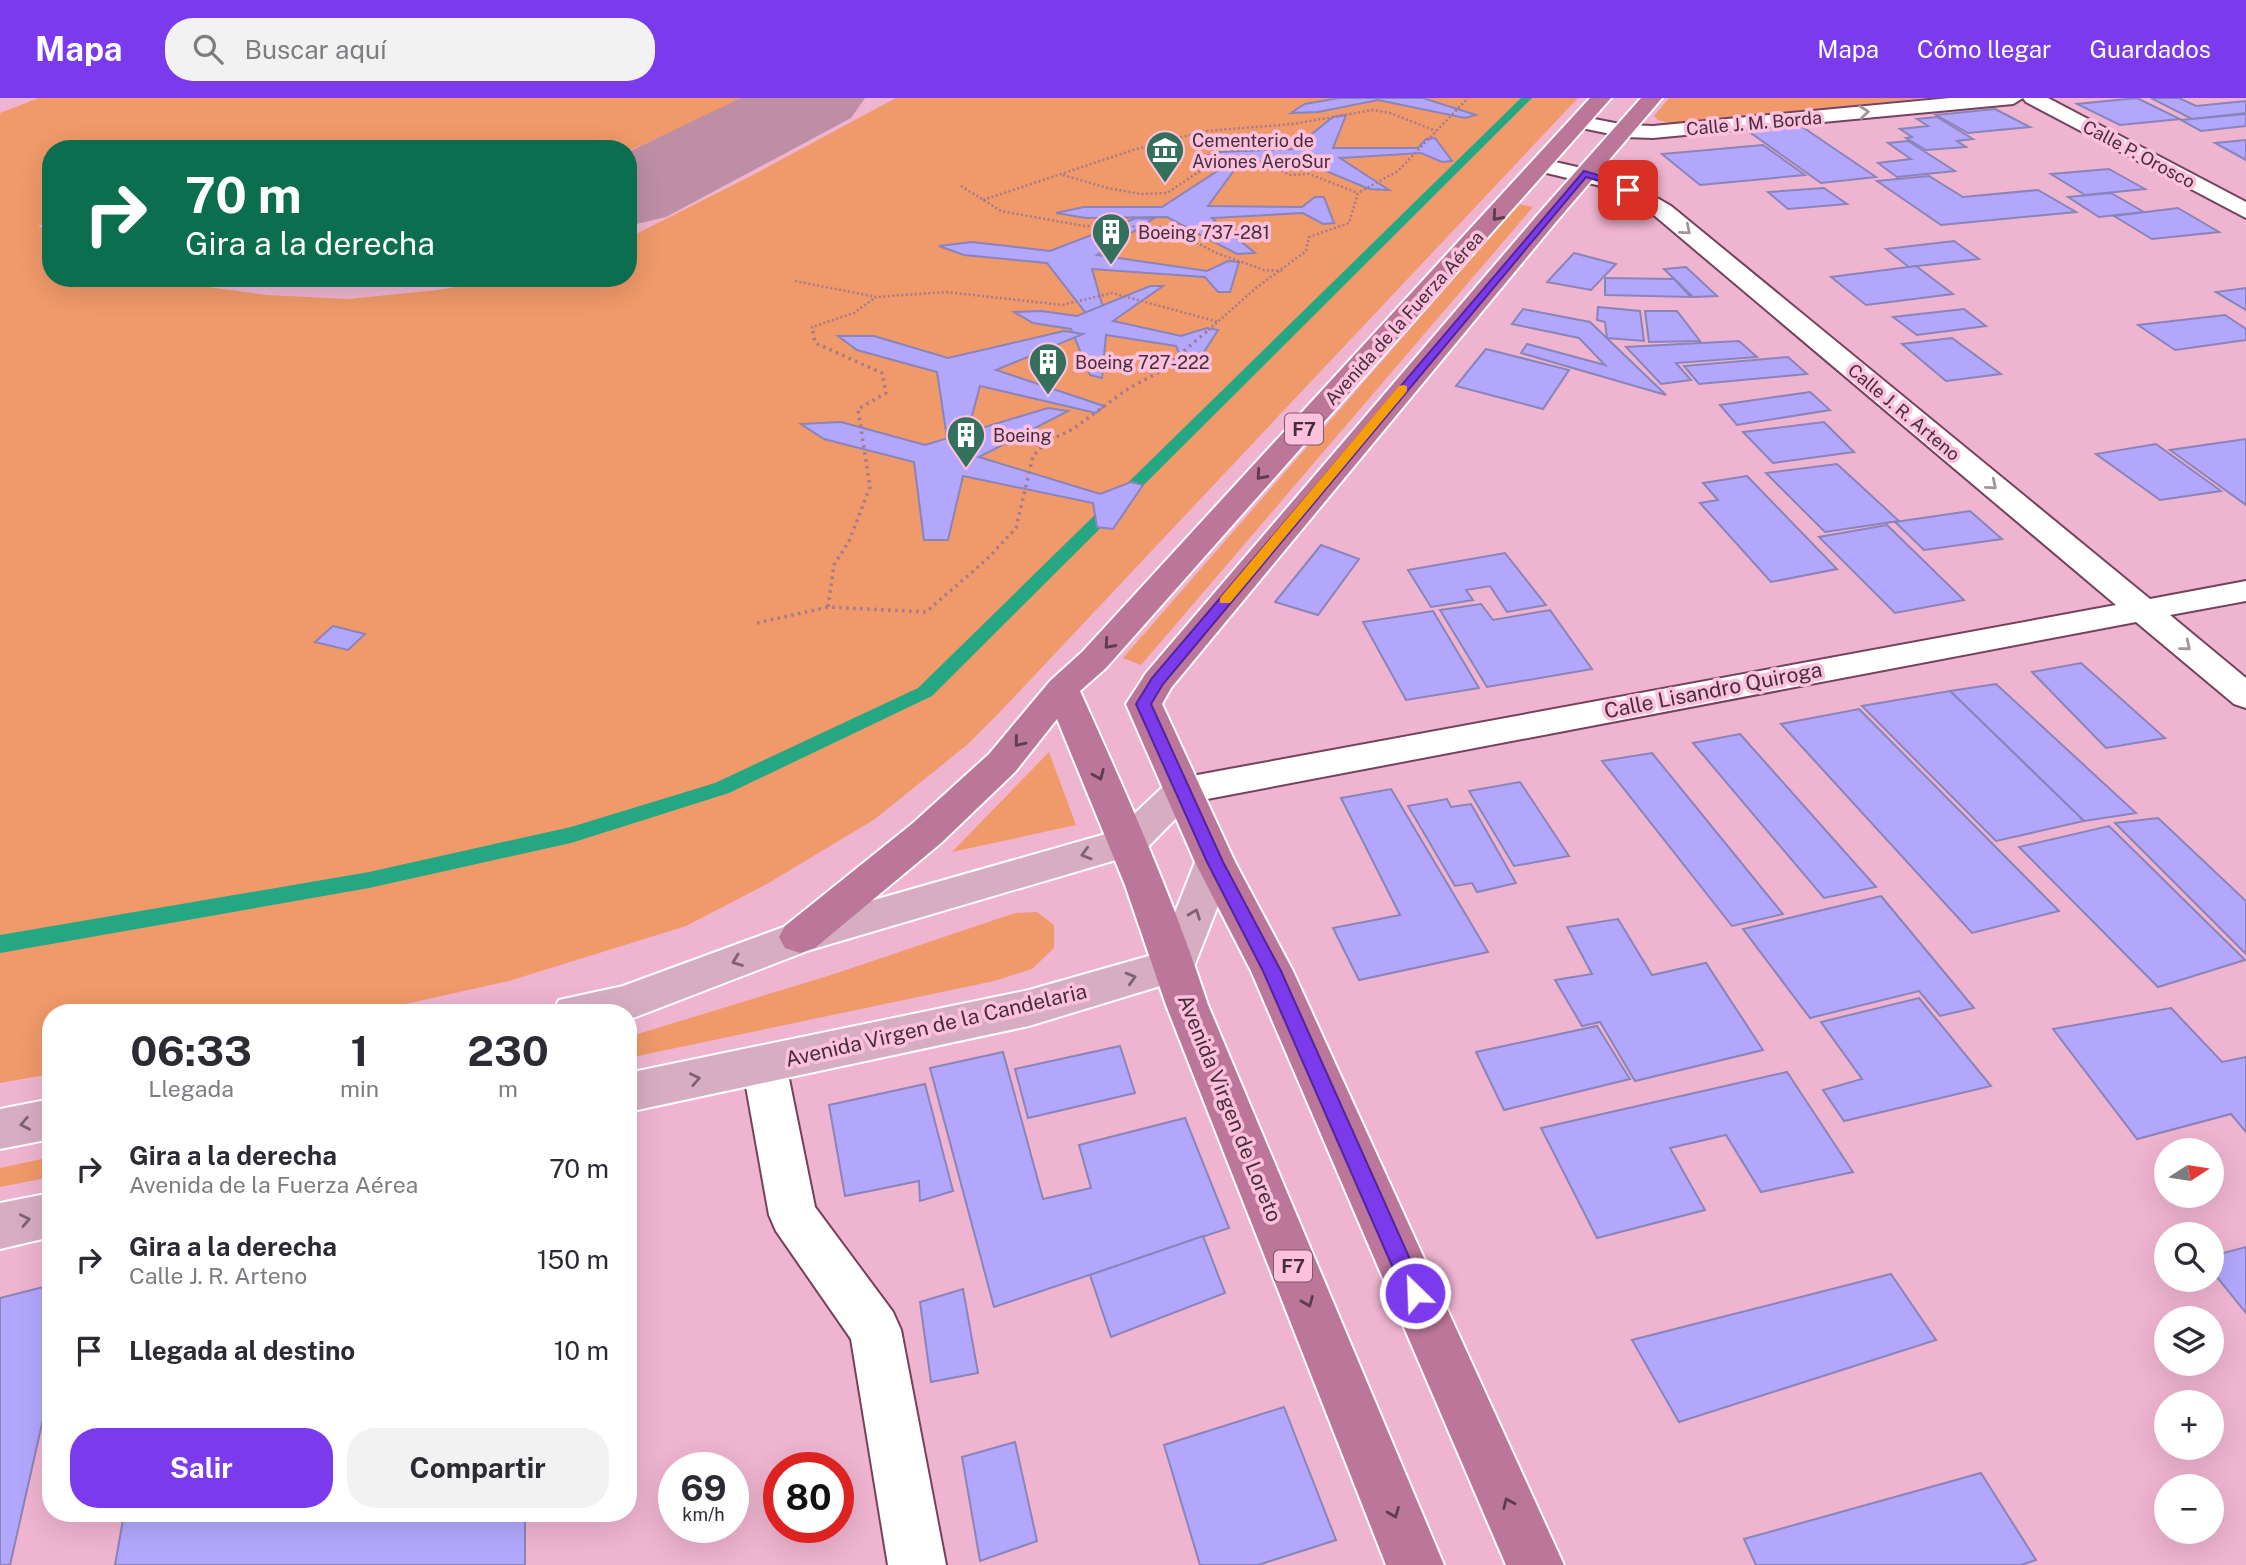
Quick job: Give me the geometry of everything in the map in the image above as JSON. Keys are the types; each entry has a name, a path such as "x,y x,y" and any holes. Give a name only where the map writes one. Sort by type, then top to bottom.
{"highway":[{"name":"Avenida de la Fuerza Aérea","path":"800,937 927,833 1002,763 1062,690 1094,660 1601,98"},
{"name":"Avenida de la Fuerza Aérea","path":"1181,791 1144,704 1157,681 1584,174 1653,98"},
{"name":"Avenida Virgen de Loreto","path":"1062,690 1129,842 1192,1018 1415,1565"},
{"name":"F7","path":"1181,791 1272,971 1535,1565"}],"main road":[{"path":"621,1004 800,937 1129,842 1181,791"},
{"path":"1175,965 1215,862"},
{"name":"Avenida Virgen de la Candelaria","path":"637,1091 1029,1008 1175,965"},
{"path":"0,1129 42,1121"},
{"path":"0,1226 42,1217"}],"street":[{"name":"Calle J. M. Borda","path":"1579,122 1625,131 1653,132 2013,98"},
{"name":"Calle P. Orosco","path":"2033,98 2246,211"},
{"name":"Calle J. R. Arteno","path":"1542,165 1613,182 1663,211 2246,696"},
{"name":"Calle Lisandro Quiroga","path":"1181,791 2246,591"},
{"path":"764,1064 793,1215 875,1330 917,1565"}],"path":[{"path":"757,624 828,607 926,612 987,559 1016,528 1034,456 1048,441 1073,429 1126,390 1161,371 1256,288 1306,251 1309,237 1349,223 1358,193 1398,171 1468,98"},
{"path":"984,200 1133,150 1205,131 1293,124 1356,112 1390,113 1436,131"},
{"path":"1063,175 1107,188 1141,194 1167,193 1206,167 1274,167 1292,175 1309,174 1358,193"},
{"path":"961,186 1001,211 1084,226 1167,227 1214,252 1264,270 1282,271"},
{"path":"795,281 876,296 946,292 1062,305 1112,293 1219,322"},
{"path":"828,607 834,565 849,541 870,487 858,409 886,393 882,373 816,343 812,327 845,318 869,304 876,296"}],"shaded area":[{"path":"39,98 749,98 637,147 637,140 42,140 42,224 38,226 42,228 42,287 208,287 267,295 348,299 454,287 637,287 637,233 896,98 1578,98 998,714 968,744 875,819 767,884 686,926 509,981 406,1004 42,1004 42,1076 0,1083 0,113"},
{"path":"1669,98 1923,98 1673,124 1658,120 1654,116"},
{"path":"1519,204 1533,207 1141,665 1123,658"},
{"path":"1049,752 1076,825 952,852"},
{"path":"1037,912 1054,925 1054,948 1032,969 994,981 637,1056 637,1034 831,975 1015,913"},
{"path":"42,1159 42,1179 0,1187 0,1168"}],"building":[{"path":"1339,98 1423,98 1476,115 1465,118 1378,100 1318,112 1291,113 1305,104"},
{"path":"2137,98 2180,119 2120,125 2077,104"},
{"path":"2151,98 2179,98 2196,106 2246,101 2246,113 2192,119"},
{"path":"1995,109 2030,127 1968,133 1936,115"},
{"path":"2246,114 2246,126 2201,131 2181,120"},
{"path":"1346,115 1333,148 1418,148 1426,139 1435,138 1452,161 1442,162 1421,153 1340,158 1389,190 1369,189 1298,159 1223,163 1194,159 1219,152 1293,149 1333,117"},
{"path":"1937,117 1973,139 1957,141 1966,147 1926,150 1906,138 1912,137 1900,129 1928,126 1917,119"},
{"path":"1801,126 1876,177 1821,183 1748,131"},
{"path":"2246,140 2246,160 2215,143"},
{"path":"1908,141 1955,171 1897,177 1878,163 1911,159 1888,143"},
{"path":"1763,145 1805,175 1700,185 1662,154"},
{"path":"1235,169 1208,206 1302,207 1315,197 1324,197 1334,223 1323,224 1303,213 1212,218 1255,253 1237,254 1167,217 1086,218 1056,213 1084,207 1162,207 1219,170"},
{"path":"2109,169 2145,189 2085,195 2051,174"},
{"path":"1929,176 1963,197 2038,190 2076,212 1941,225 1877,181"},
{"path":"1824,188 1847,204 1788,209 1768,192"},
{"path":"2111,193 2144,212 2099,217 2068,197"},
{"path":"2178,208 2219,232 2152,239 2114,216"},
{"name":"Boeing 737-281","path":"1136,218 1153,219 1097,255 1207,271 1228,261 1239,262 1230,292 1218,292 1205,277 1092,269 1104,311 1085,312 1047,263 964,255 939,246 972,242 1050,251"},
{"path":"1954,241 1979,259 1909,267 1886,249"},
{"path":"1574,253 1616,264 1591,290 1547,282"},
{"path":"1916,266 1953,294 1866,305 1831,277"},
{"path":"1686,267 1717,296 1693,297 1664,269"},
{"path":"1605,278 1674,279 1691,297 1605,295"},
{"name":"Boeing","path":"1150,286 1163,286 1113,321 1181,336 1207,328 1218,330 1197,363 1183,362 1176,346 1106,335 1102,378 1090,375 1071,329 1033,323 1014,312 1041,311 1077,316"},
{"path":"2246,288 2246,310 2216,292"},
{"path":"1598,307 1640,311 1644,341 1607,338 1605,322 1597,320"},
{"path":"1523,309 1590,322 1666,395 1521,353 1527,344 1605,365 1579,338 1512,324"},
{"path":"1964,309 1986,326 1917,335 1893,317"},
{"path":"1645,311 1677,311 1700,341 1649,342"},
{"path":"2225,315 2246,329 2246,340 2175,350 2138,325"},
{"name":"Boeing 727-222","path":"1064,331 1083,334 996,370 1104,406 1096,413 980,386 965,442 947,438 937,372 857,350 838,336 874,336 948,358"},
{"path":"1952,338 2001,374 1946,381 1902,344"},
{"path":"1739,341 1757,357 1676,363 1691,380 1661,384 1626,347"},
{"path":"1486,349 1569,370 1543,409 1456,386"},
{"path":"1788,357 1807,374 1699,384 1684,366"},
{"path":"1810,392 1830,410 1737,425 1720,405"},
{"name":"Boeing","path":"1048,408 1068,411 979,457 1100,494 1131,482 1143,485 1113,529 1097,527 1093,503 963,476 948,540 924,540 914,462 824,439 801,424 841,422 925,445"},
{"path":"1824,422 1854,452 1773,463 1743,432"},
{"path":"2246,439 2246,505 2170,450"},
{"path":"2156,444 2221,491 2160,500 2096,454"},
{"path":"1837,464 1899,521 1825,532 1766,473"},
{"path":"1747,476 1837,569 1771,582 1700,503 1718,500 1703,483"},
{"path":"1970,511 2002,539 1924,550 1895,522"},
{"path":"1887,525 1964,600 1895,613 1819,537"},
{"path":"1321,545 1359,559 1318,615 1275,602"},
{"path":"1505,553 1546,605 1507,612 1490,586 1466,590 1473,600 1431,607 1408,570"},
{"path":"1481,604 1493,620 1550,610 1592,669 1487,687 1440,610"},
{"path":"1433,611 1479,688 1406,700 1363,622"},
{"path":"333,626 365,634 348,650 315,642"},
{"path":"2081,663 2165,738 2106,748 2032,672"},
{"path":"1996,684 2136,813 2084,821 1950,691"},
{"path":"1950,691 2084,821 1996,841 1862,706"},
{"path":"1859,709 2059,911 1972,933 1781,724"},
{"path":"1740,734 1876,887 1824,898 1693,743"},
{"path":"1652,753 1783,914 1732,926 1602,761"},
{"path":"1520,782 1569,856 1514,866 1469,791"},
{"path":"1391,789 1488,952 1359,980 1333,928 1400,915 1341,798"},
{"path":"1447,799 1451,807 1471,804 1516,883 1477,892 1472,883 1455,886 1408,806"},
{"path":"2158,818 2246,901 2246,954 2115,823"},
{"path":"2109,826 2245,960 2158,987 2019,847"},
{"path":"1881,896 1974,1008 1940,1016 1919,991 1810,1018 1743,929"},
{"path":"1618,919 1652,975 1706,963 1763,1050 1635,1081 1600,1022 1582,1026 1555,980 1592,974 1567,927"},
{"path":"1919,998 1991,1086 1844,1121 1823,1090 1862,1079 1821,1022"},
{"path":"2171,1008 2222,1062 2246,1057 2246,1132 2231,1114 2137,1139 2053,1029"},
{"path":"1597,1026 1630,1079 1504,1110 1476,1052"},
{"path":"1120,1046 1135,1093 1028,1118 1015,1069"},
{"path":"1003,1052 1043,1199 1091,1188 1079,1145 1185,1118 1229,1228 994,1307 930,1068"},
{"path":"1787,1072 1853,1172 1761,1192 1726,1135 1670,1148 1705,1210 1597,1238 1541,1128"},
{"path":"925,1084 953,1191 920,1201 919,1181 845,1196 829,1105"},
{"path":"1203,1236 1225,1293 1111,1337 1090,1275"},
{"path":"2246,1247 2246,1313 2224,1286 2224,1253"},
{"path":"1891,1274 1936,1340 1679,1422 1632,1340"},
{"path":"42,1287 42,1424 10,1565 0,1565 0,1298"},
{"path":"963,1289 978,1373 931,1382 920,1302"},
{"path":"1284,1407 1336,1540 1258,1565 1200,1565 1164,1445"},
{"path":"1015,1442 1037,1541 980,1561 962,1457"},
{"path":"1981,1473 2036,1560 2021,1565 1756,1565 1744,1539"},
{"path":"123,1522 525,1522 525,1565 115,1565"}],"waterway":[{"path":"0,944 369,880 571,835 722,788 925,692 1527,98"}],"taxiway":[{"path":"637,189 817,98"}],"slow traffic":[{"path":"1225,600 1403,388"}],"place":[{"name":"Cementerio de Aviones AeroSur","path":"1165,184"},
{"name":"Boeing 737-281","path":"1111,266"},
{"name":"Boeing 727-222","path":"1048,396"},
{"name":"Boeing","path":"966,469"}],"route":[{"path":"1415,1293 1272,971 1215,862 1144,704 1157,681 1584,174 1613,182 1628,190"}]}
